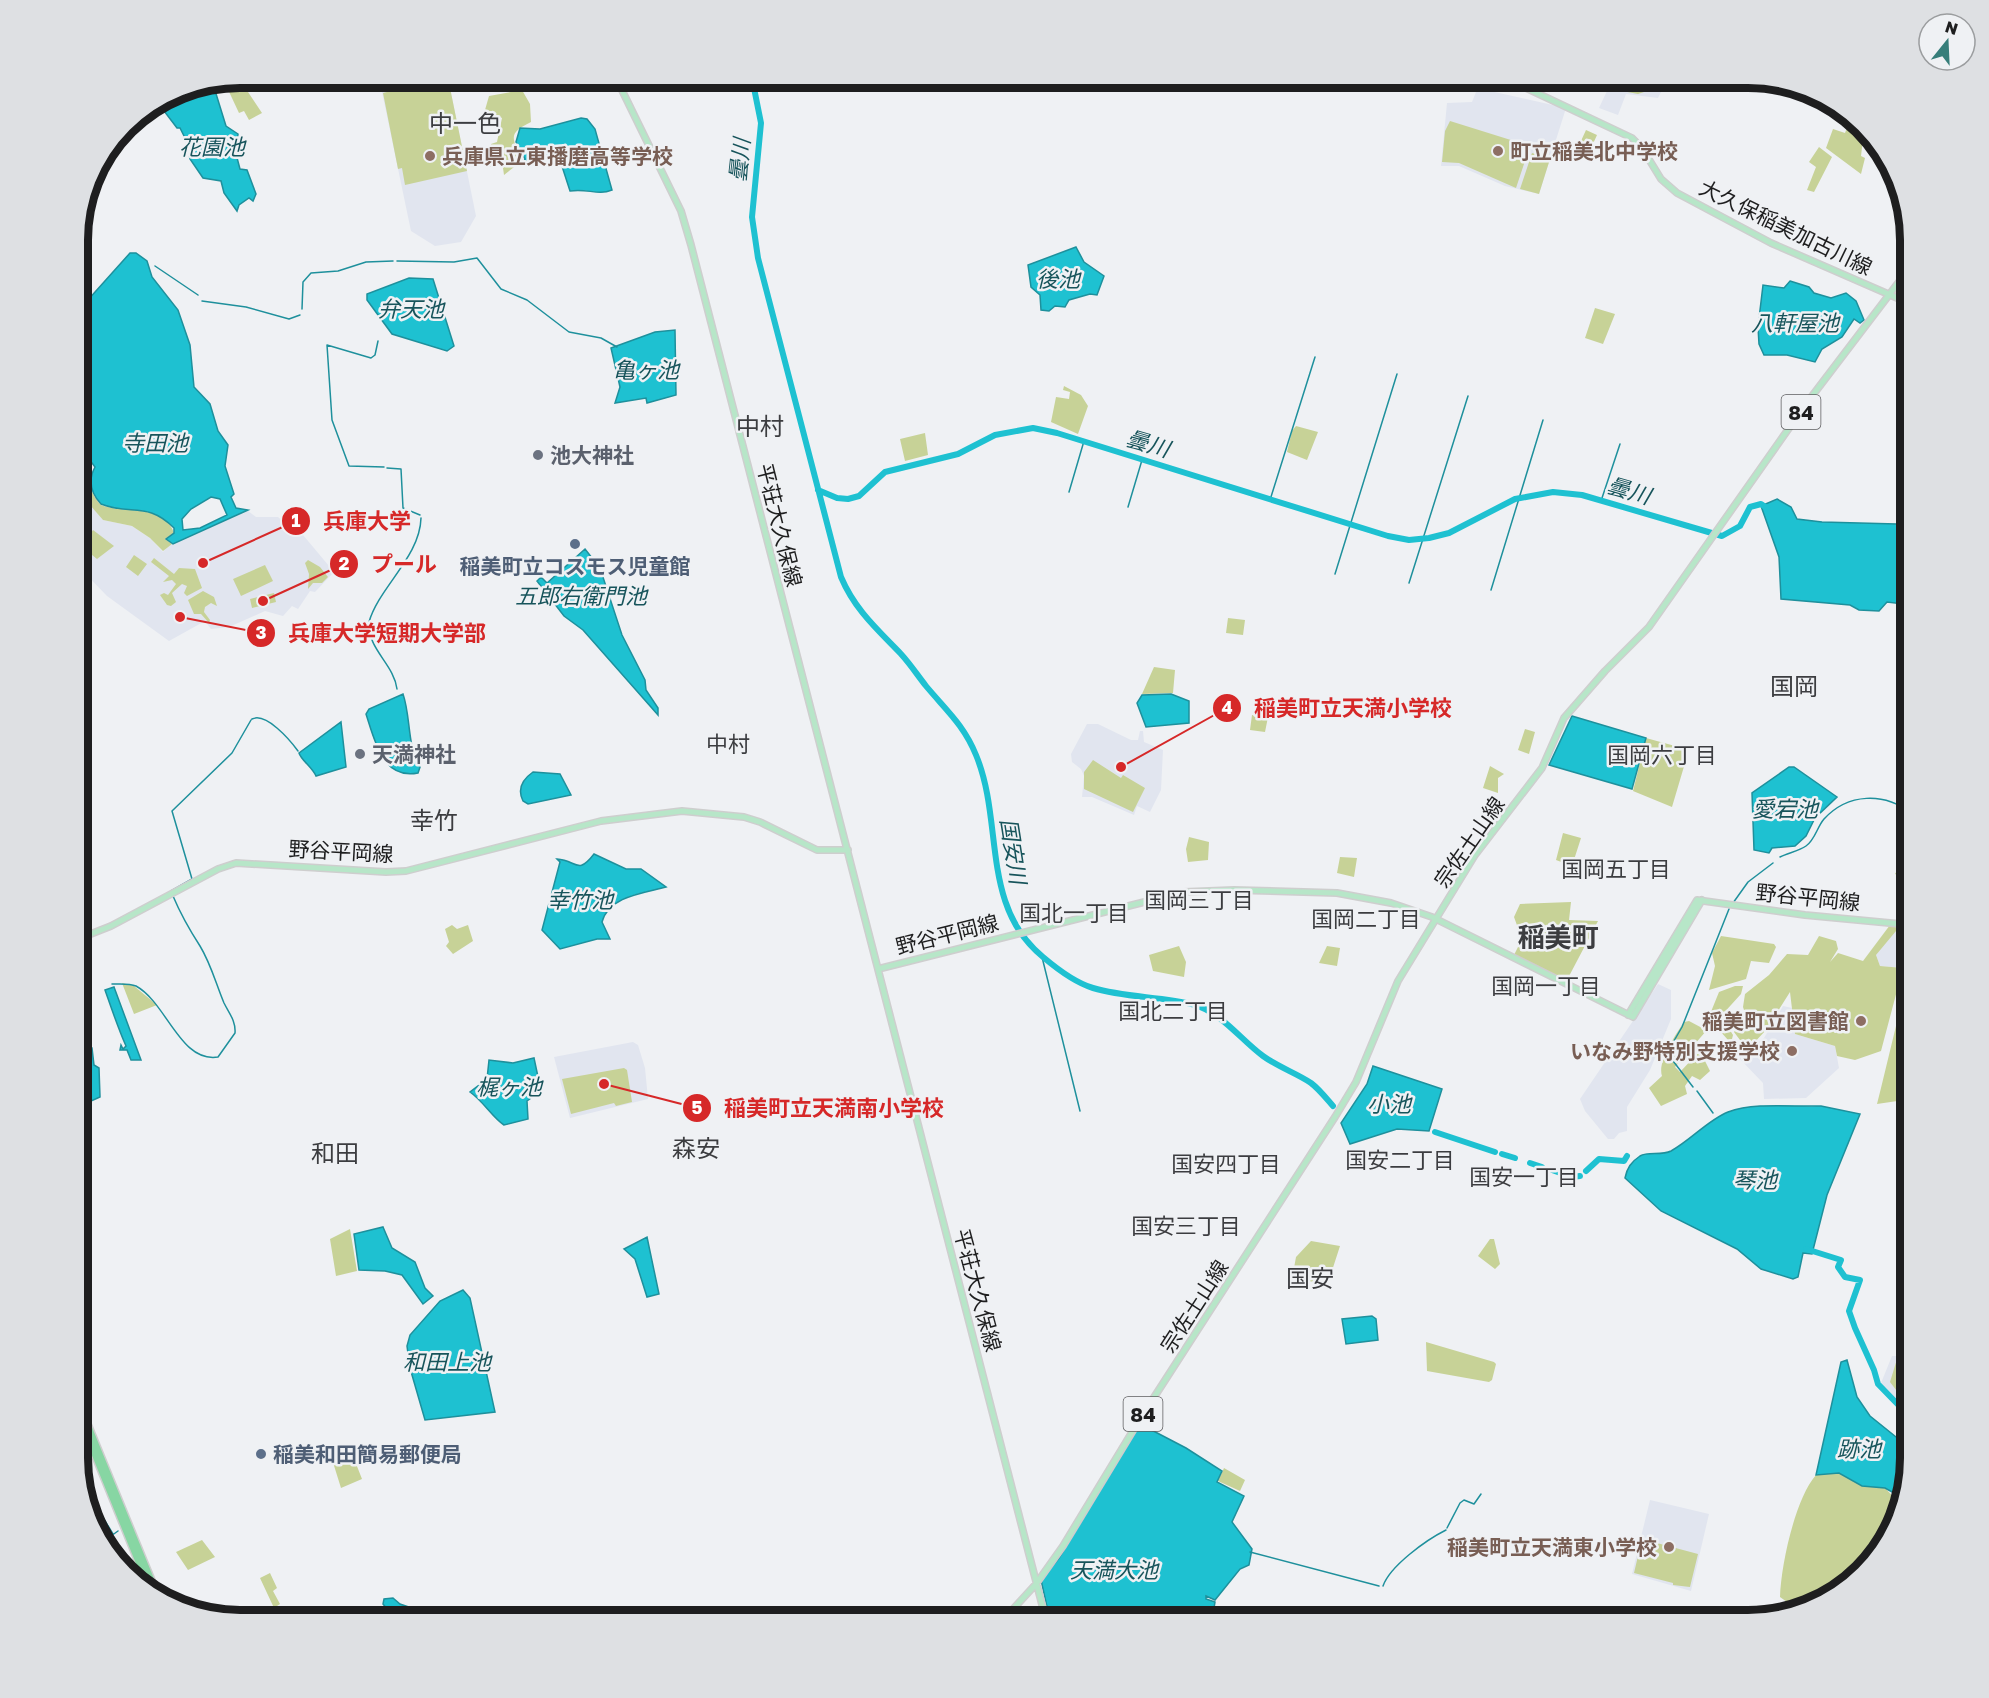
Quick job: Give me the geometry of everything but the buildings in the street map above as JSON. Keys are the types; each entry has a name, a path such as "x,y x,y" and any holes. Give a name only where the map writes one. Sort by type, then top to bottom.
{"highway":[{"path":"89,1428 152,1581"},
{"path":"89,1440 144,1575"}],"main road":[{"name":"平荘大久保線","path":"621,88 681,211 848,850"},
{"name":"大久保稲美加古川線","path":"1526,88 1632,138 1642,148 1661,179 1677,193 1771,243 1900,300"},
{"name":"宗佐土山線","path":"1012,1610 1036,1584 1102,1484 1140,1419 1339,1111 1356,1082 1394,987 1475,855 1542,768 1570,710 1616,660 1639,639 1716,535 1791,425 1900,280"},
{"name":"野谷平岡線","path":"89,935 111,926 218,869 236,863 387,872 406,871 601,821 673,811 744,817 760,822 817,850 848,850 878,969 1180,893 1210,890 1353,894 1403,906 1436,920 1631,1016 1699,900 1805,915 1900,924"},
{"name":"平荘大久保線","path":"878,969 1043,1610"}],"shaded area":[{"name":"兵庫県立東播磨高等学校","path":"398,88 450,88 476,216 461,242 435,246 411,231 382,92"},
{"path":"1608,88 1663,88 1658,98 1626,94 1618,115 1599,108"},
{"name":"町立稲美北中学校","path":"1481,89 1566,108 1539,194 1505,186 1459,166 1441,166 1447,103 1472,102 1476,92"},
{"path":"89,503 103,520 132,526 150,538 163,552 168,546 248,511 256,517 278,517 288,526 293,523 334,572 315,592 310,591 298,609 292,606 283,616 265,611 229,627 211,629 205,621 169,641 107,596 89,577"},
{"path":"1087,724 1098,724 1131,740 1138,740 1140,731 1143,731 1144,742 1163,750 1161,790 1150,812 1137,806 1134,815 1092,797 1082,797 1084,776 1081,769 1072,762 1071,754"},
{"path":"1897,926 1900,926 1900,968 1880,966 1876,955"},
{"path":"1658,984 1671,990 1671,1019 1650,1070 1627,1107 1627,1131 1619,1133 1614,1139 1608,1139 1585,1111 1580,1099"},
{"name":"いなみ野特別支援学校","path":"1783,1006 1792,1008 1795,1034 1835,1046 1839,1068 1806,1098 1764,1099 1763,1083 1738,1057 1764,1038"},
{"path":"633,1042 638,1045 645,1068 648,1099 570,1118 554,1057"},
{"path":"1900,1339 1900,1406 1881,1383 1892,1356 1896,1356"},
{"name":"稲美町立天満東小学校","path":"1650,1500 1709,1514 1691,1591 1632,1574"}],"green space":[{"path":"258,88 248,92 262,113 249,120 244,111 239,113 228,89"},
{"path":"403,88 450,88 467,171 405,185 402,168 398,169 383,93"},
{"path":"1618,88 1648,88 1647,91 1638,94 1617,90"},
{"path":"522,90 530,104 531,122 518,129 514,141 523,160 504,175 502,161 496,160 491,167 488,165 492,154 491,144 497,142 502,118 485,110 489,96"},
{"name":"町立稲美北中学校","path":"1450,121 1530,146 1516,188 1459,163 1442,162 1445,131"},
{"path":"1848,125 1863,140 1861,156 1865,158 1861,174 1826,148 1833,129 1845,133"},
{"path":"1586,130 1597,135 1587,157 1575,154"},
{"path":"1819,147 1832,157 1814,192 1807,190 1816,167 1809,162"},
{"path":"1537,151 1547,154 1550,159 1539,194 1520,189 1532,153 1535,154"},
{"path":"1595,308 1615,314 1603,344 1585,338"},
{"path":"1064,386 1081,395 1088,406 1078,434 1051,422 1056,397 1069,399 1070,392 1063,390"},
{"path":"1296,426 1318,432 1307,460 1287,452 1292,431"},
{"path":"925,433 928,455 905,461 900,439"},
{"path":"89,468 91,489 101,505 152,513 161,517 174,533 165,539 172,544 163,551 150,538 132,526 103,520 90,505"},
{"path":"93,530 114,546 97,559 89,552 89,535"},
{"path":"134,555 147,564 138,576 126,567"},
{"path":"154,558 174,574 179,568 195,569 202,588 187,596 184,593 187,586 182,584 172,593 176,602 171,606 167,605 160,595 164,593 168,595 176,584 172,580 163,582 169,576 151,562"},
{"path":"308,560 320,567 328,577 322,583 313,583 308,589 309,574 305,563"},
{"path":"265,565 273,581 241,596 233,579"},
{"path":"203,591 214,597 217,606 211,603 205,607 204,612 210,620 209,623 201,614 194,614 188,600"},
{"path":"274,593 276,602 252,608 250,599"},
{"path":"1228,618 1245,620 1243,635 1226,633"},
{"path":"1154,667 1175,670 1173,693 1142,694"},
{"path":"1252,715 1268,717 1265,732 1250,730"},
{"path":"1525,729 1535,732 1529,754 1518,750"},
{"path":"1646,738 1686,749 1688,753 1672,807 1633,791"},
{"path":"1093,760 1121,778 1123,775 1145,788 1133,812 1084,789 1084,772"},
{"path":"1490,766 1504,774 1498,778 1498,793 1483,788"},
{"path":"1563,833 1581,838 1572,866 1556,860"},
{"path":"1189,837 1209,842 1208,860 1188,862 1186,849"},
{"path":"1340,857 1357,858 1354,877 1337,873"},
{"path":"1900,866 1900,876 1895,874"},
{"path":"1571,902 1569,920 1598,921 1567,980 1514,955 1522,939 1514,917 1520,904"},
{"path":"452,925 457,929 468,925 473,941 453,954 446,946 449,942 445,929"},
{"path":"1890,925 1897,926 1896,931 1876,955 1880,966 1900,968 1900,979 1881,1051 1855,1060 1837,1056 1835,1046 1795,1034 1790,992 1766,1030 1752,1045 1743,1044 1734,1032 1745,1013 1743,1007 1745,994 1769,975 1787,954 1808,955 1819,936 1836,941 1838,949 1830,962 1838,953 1863,961"},
{"path":"1721,936 1774,944 1776,947 1769,963 1751,961 1746,979 1709,990 1715,966 1712,953"},
{"path":"1179,946 1186,962 1184,977 1153,971 1149,955"},
{"path":"1327,946 1340,948 1337,966 1319,963"},
{"path":"122,983 134,986 157,1005 134,1014"},
{"path":"1735,986 1743,986 1741,994 1721,1016 1733,1035 1732,1039 1728,1040 1713,1023 1675,1067 1680,1072 1697,1054 1702,1055 1710,1071 1700,1080 1692,1076 1685,1086 1687,1094 1661,1106 1649,1088 1662,1076 1662,1063 1676,1034 1684,1022 1689,1021 1704,1029 1719,992"},
{"path":"1900,1009 1900,1101 1877,1104"},
{"path":"624,1068 627,1070 632,1102 616,1106 614,1103 571,1114 562,1079"},
{"path":"350,1229 357,1271 336,1276 330,1239"},
{"path":"1490,1239 1494,1239 1500,1264 1495,1269 1478,1256"},
{"path":"1311,1241 1340,1246 1329,1280 1305,1282 1292,1279 1296,1257"},
{"path":"1426,1342 1494,1362 1496,1364 1492,1380 1489,1382 1427,1371"},
{"path":"1900,1349 1900,1395 1890,1382"},
{"path":"351,1451 362,1479 341,1488 331,1456"},
{"path":"1224,1468 1245,1480 1240,1491 1218,1481"},
{"path":"1839,1473 1862,1486 1885,1488 1895,1498 1885,1525 1863,1558 1849,1572 1807,1598 1789,1603 1780,1597 1786,1551 1802,1500 1816,1475"},
{"path":"1642,1539 1698,1554 1690,1587 1673,1585 1673,1583 1634,1573"},
{"path":"202,1540 215,1557 188,1570 176,1552"},
{"path":"270,1573 277,1588 273,1591 280,1604 274,1608 260,1578"}],"water":[{"name":"花園池","path":"215,91 226,126 238,134 236,154 240,169 247,170 256,194 253,201 249,198 239,205 237,211 224,193 221,181 203,178 190,159 186,140 180,128 177,128 163,110 182,100"},
{"path":"581,118 587,119 595,129 612,190 607,192 570,191 559,157 525,166 523,164 525,159 516,142 520,128 540,129"},
{"name":"後池","path":"1076,247 1084,262 1104,276 1097,295 1090,294 1069,300 1065,307 1055,306 1049,311 1041,310 1040,295 1031,287 1028,265"},
{"name":"寺田池","path":"130,253 136,253 147,261 152,277 178,310 190,345 194,387 210,404 218,431 228,445 225,466 234,494 231,497 236,508 248,510 173,544 166,539 174,533 174,528 155,515 101,504 91,486 91,477 95,467 89,459 89,299","holes":["211,497 220,499 227,515 200,528 183,530 182,519 191,509"]},
{"name":"弁天池","path":"409,278 433,279 454,346 447,351 392,334 367,300 367,294"},
{"name":"八軒屋池","path":"1790,281 1809,287 1814,293 1831,298 1846,293 1856,301 1864,320 1860,323 1854,319 1842,337 1822,349 1815,362 1787,355 1764,355 1759,344 1758,327 1763,285 1784,288"},
{"name":"亀ヶ池","path":"675,330 676,395 647,403 646,398 615,403 620,387 611,348 655,332"},
{"path":"1777,499 1791,507 1797,519 1822,522 1897,524 1900,520 1900,604 1887,602 1879,611 1859,610 1850,605 1781,599 1779,557 1761,506"},
{"name":"五郎右衛門池","path":"585,549 600,568 622,635 645,680 646,690 658,708 658,715 583,630 564,616 537,581 541,577 547,583"},
{"path":"403,694 413,750 420,767 418,773 406,774 396,771 389,765 377,747 366,714 369,709"},
{"path":"1171,694 1189,701 1189,723 1146,727 1137,703 1142,695"},
{"path":"1572,716 1646,738 1632,789 1549,765"},
{"path":"341,722 346,767 316,776 299,753"},
{"name":"愛宕池","path":"1789,767 1794,767 1837,797 1815,818 1806,836 1795,846 1772,848 1769,853 1754,850 1752,793"},
{"path":"533,772 560,774 571,795 528,804 523,801 522,785"},
{"name":"幸竹池","path":"594,854 626,869 641,869 666,887 628,897 612,906 602,922 610,939 597,939 560,949 542,930 560,862 557,859 580,866"},
{"path":"114,987 141,1060 131,1060 127,1050 120,1050 121,1045 123,1049 126,1046 105,990"},
{"path":"89,1044 92,1048 94,1065 99,1068 100,1097 89,1102"},
{"name":"梶ヶ池","path":"534,1058 541,1091 527,1101 528,1119 504,1125 470,1092 487,1079 489,1060 513,1063"},
{"name":"小池","path":"1373,1066 1442,1089 1429,1131 1397,1129 1350,1144 1341,1123 1367,1084"},
{"name":"琴池","path":"1762,1106 1821,1106 1860,1114 1827,1195 1812,1254 1803,1253 1798,1277 1793,1279 1761,1269 1737,1249 1661,1211 1625,1178 1630,1166 1640,1156 1671,1151 1713,1120 1728,1112"},
{"path":"383,1227 392,1248 415,1262 425,1288 433,1296 423,1304 402,1275 385,1271 359,1270 354,1234"},
{"path":"647,1237 659,1294 647,1297 635,1259 624,1249"},
{"name":"和田上池","path":"463,1290 470,1298 495,1412 425,1420 410,1368 407,1346 410,1335 440,1301"},
{"path":"1372,1316 1376,1319 1378,1340 1346,1344 1342,1319"},
{"name":"跡池","path":"1847,1360 1857,1397 1870,1416 1900,1440 1899,1477 1896,1494 1885,1488 1862,1486 1839,1473 1816,1475 1841,1362"},
{"name":"天満大池","path":"1140,1424 1186,1448 1222,1471 1217,1482 1244,1496 1232,1522 1252,1549 1249,1565 1240,1569 1215,1600 1206,1596 1206,1599 1215,1602 1214,1610 1048,1610 1041,1580 1059,1558"},
{"path":"393,1598 400,1604 418,1610 388,1610 383,1604 384,1599"}],"waterway":[{"name":"国安川","path":"754,88 761,123 752,217 758,258 841,577 860,609 905,658 954,718 971,744 984,781 1001,888 1010,913 1023,936 1043,957 1073,979 1087,986 1118,994 1182,1002 1205,1009 1223,1020 1263,1056 1311,1083 1333,1106"},
{"path":"397,261 454,262 477,258 501,289 527,300 569,332 601,338 617,347"},
{"path":"302,309 303,282 311,273 338,271 366,262 393,261"},
{"path":"155,266 198,295"},
{"path":"202,301 246,307 289,319 300,315"},
{"path":"378,341 375,355 371,358 327,345 332,420 349,466 384,467"},
{"path":"1270,500 1315,357"},
{"path":"1335,574 1397,374"},
{"path":"1409,583 1468,396"},
{"path":"1491,590 1543,420"},
{"name":"曇川","path":"818,490 837,498 848,499 859,496 885,472 958,454 995,435 1033,428 1057,433 1388,536 1409,540 1449,533 1515,499 1553,492 1582,495 1722,536 1740,526 1750,507 1761,504 1767,508"},
{"path":"1069,492 1084,441"},
{"path":"1601,501 1620,444"},
{"path":"1128,507 1142,460"},
{"path":"387,468 401,469 403,508 420,515"},
{"path":"397,689 391,672 372,640 369,622 381,596 414,546 421,518"},
{"path":"252,719 258,718 271,723 298,751"},
{"path":"171,891 192,879 172,811 232,753 251,720"},
{"path":"1780,857 1806,846 1824,819 1844,804 1866,798 1889,801 1900,806"},
{"path":"1733,903 1748,882 1773,863"},
{"path":"112,984 133,985 147,994 184,1042 194,1051 205,1056 218,1057 235,1033 233,1021 207,960 173,896"},
{"path":"1693,1087 1667,1053 1682,1027 1729,909"},
{"path":"1042,957 1080,1111"},
{"path":"1697,1091 1713,1113"},
{"name":"小池","path":"1435,1132 1495,1152"},
{"name":"小池","path":"1502,1154 1515,1158"},
{"name":"小池","path":"1586,1171 1599,1159 1624,1161 1627,1156"},
{"name":"小池","path":"1530,1163 1542,1167"},
{"name":"小池","path":"1549,1169 1572,1177 1580,1176"},
{"name":"小池","path":"1806,1249 1841,1260 1838,1267 1845,1277 1860,1280 1849,1311 1878,1384 1900,1407"},
{"path":"1447,1528 1460,1503 1464,1500 1474,1504 1481,1494"},
{"path":"99,1510 113,1534"},
{"path":"1383,1586 1401,1562 1446,1530"},
{"path":"111,1536 118,1531"},
{"path":"1250,1552 1379,1586"}],"place":[{"name":"町立稲美北中学校","path":"1498,151"},
{"name":"兵庫県立東播磨高等学校","path":"430,156"},
{"name":"池大神社","path":"538,455"},
{"name":"稲美町立コスモス児童館","path":"575,544"},
{"name":"兵庫大学","path":"203,563"},
{"name":"プール","path":"263,601"},
{"name":"兵庫大学短期大学部","path":"180,617"},
{"name":"天満神社","path":"360,754"},
{"name":"稲美町立天満小学校","path":"1121,767"},
{"name":"稲美町立図書館","path":"1861,1021"},
{"name":"いなみ野特別支援学校","path":"1792,1051"},
{"name":"稲美町立天満南小学校","path":"604,1084"},
{"name":"稲美和田簡易郵便局","path":"261,1454"},
{"name":"稲美町立天満東小学校","path":"1669,1547"}],"district":[{"name":"中一色","path":"465,122"},
{"name":"中村","path":"760,425"},
{"name":"国岡","path":"1794,685"},
{"name":"中村","path":"728,743"},
{"name":"国岡六丁目","path":"1662,754"},
{"name":"幸竹","path":"434,819"},
{"name":"国岡五丁目","path":"1616,868"},
{"name":"国岡三丁目","path":"1199,899"},
{"name":"国北一丁目","path":"1074,912"},
{"name":"国岡二丁目","path":"1366,918"},
{"name":"稲美町","path":"1558,937"},
{"name":"国岡一丁目","path":"1546,985"},
{"name":"国北二丁目","path":"1173,1010"},
{"name":"森安","path":"696,1147"},
{"name":"和田","path":"335,1152"},
{"name":"国安二丁目","path":"1400,1159"},
{"name":"国安四丁目","path":"1226,1163"},
{"name":"国安一丁目","path":"1524,1176"},
{"name":"国安三丁目","path":"1186,1225"},
{"name":"国安","path":"1310,1277"}]}
